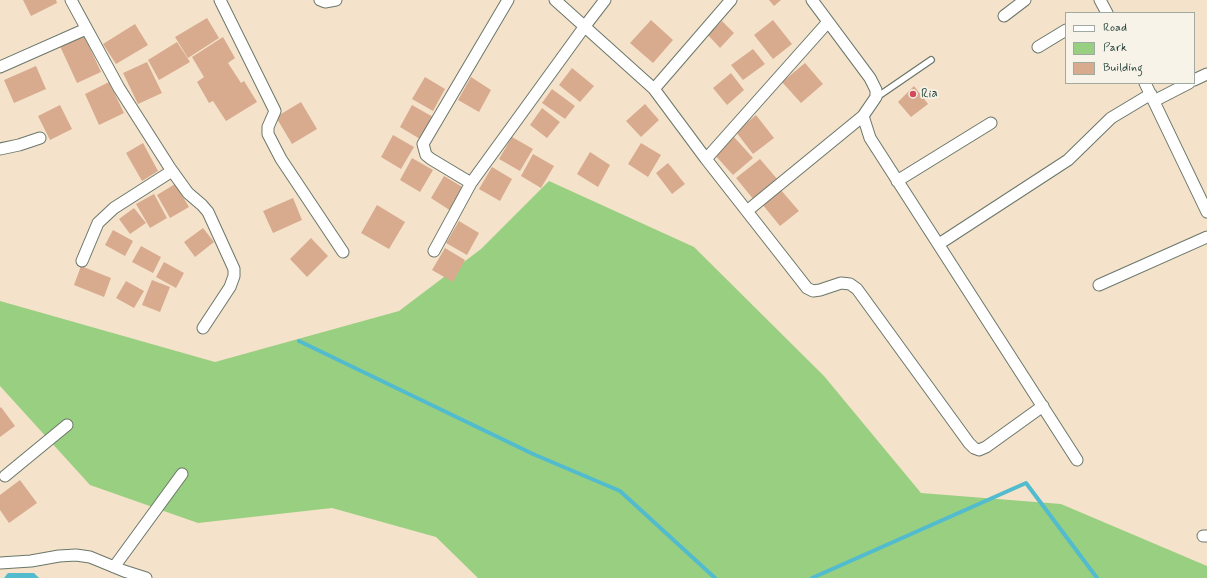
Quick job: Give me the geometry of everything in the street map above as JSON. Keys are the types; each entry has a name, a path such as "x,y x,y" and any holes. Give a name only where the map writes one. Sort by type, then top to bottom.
{"street":[{"path":"71,0 119,88 172,171 188,193 208,212 234,269 234,276 230,287 202,328"},
{"path":"220,0 275,111 268,128 268,134 281,158 343,252"},
{"path":"320,0 325,2 336,0"},
{"path":"471,183 430,160 426,155 423,144 508,0"},
{"path":"555,0 654,90 807,288 813,291 820,290 841,283 850,284 857,289 974,448 979,450 986,447 1043,406"},
{"path":"434,251 471,183 605,0"},
{"path":"654,90 731,0"},
{"path":"747,211 863,116 876,97 876,90 870,78 812,0"},
{"path":"1004,16 1025,0"},
{"path":"706,159 828,22"},
{"path":"0,67 86,28"},
{"path":"1038,47 1065,31"},
{"path":"1195,80 1207,74"},
{"path":"1145,84 1207,212"},
{"path":"939,244 1068,160 1111,118 1152,98 1187,84"},
{"path":"863,116 870,138 1043,406 1076,460"},
{"path":"897,181 991,123"},
{"path":"0,149 40,138"},
{"path":"82,261 98,223 114,208 172,171"},
{"path":"1099,285 1207,237"},
{"path":"2,476 67,425"},
{"path":"114,567 182,474"},
{"path":"0,563 31,561 59,556 76,555 90,558 146,578"}],"lane":[{"path":"876,97 931,60"}],"green space":[{"path":"549,181 694,247 824,376 921,493 1061,504 1207,566 1207,578 478,578 436,537 332,508 198,523 90,485 0,386 0,301 215,362 399,311 481,249"}],"water":[{"path":"8,573 34,573 39,578 4,578"}],"building":[{"path":"23,0 56,0 57,3 31,16"},
{"path":"769,0 781,0 774,6"},
{"path":"207,18 219,38 188,58 175,37"},
{"path":"651,20 673,40 653,63 630,43"},
{"path":"773,20 792,44 773,59 754,35"},
{"path":"722,21 734,33 720,48 708,35"},
{"path":"135,24 148,45 116,64 103,44"},
{"path":"83,33 101,72 77,83 59,44"},
{"path":"223,37 235,58 228,63 241,83 244,81 257,102 226,121 213,101 209,103 197,82 204,77 192,57"},
{"path":"177,42 190,62 159,80 148,60"},
{"path":"753,49 765,64 743,80 731,65"},
{"path":"147,62 162,93 138,104 123,73"},
{"path":"805,63 823,84 801,103 782,82"},
{"path":"36,66 46,89 14,103 4,80"},
{"path":"572,68 594,86 580,102 559,85"},
{"path":"731,73 744,90 727,105 713,88"},
{"path":"425,77 445,89 433,111 412,99"},
{"path":"471,77 491,90 479,112 458,100"},
{"path":"109,82 124,113 99,125 85,94"},
{"name":"Ria","path":"914,86 928,104 911,117 898,102"},
{"path":"552,89 575,106 565,119 542,103"},
{"path":"301,102 317,129 292,144 276,117"},
{"path":"645,104 659,120 641,137 626,121"},
{"path":"60,105 72,129 50,140 38,116"},
{"path":"412,105 433,117 420,139 400,127"},
{"path":"542,108 560,122 547,138 530,125"},
{"path":"756,115 774,138 753,154 736,132"},
{"path":"393,135 414,147 401,169 381,157"},
{"path":"512,137 533,149 520,171 499,159"},
{"path":"734,137 753,158 733,175 714,154"},
{"path":"143,143 158,171 142,181 126,153"},
{"path":"641,143 661,155 648,177 628,164"},
{"path":"590,152 610,165 598,187 577,174"},
{"path":"533,154 554,166 541,188 521,176"},
{"path":"412,158 433,170 420,192 400,180"},
{"path":"760,159 778,180 754,200 736,178"},
{"path":"668,163 685,184 672,194 656,173"},
{"path":"492,167 512,179 500,201 479,189"},
{"path":"444,176 464,188 451,211 431,198"},
{"path":"175,184 189,207 170,218 157,195"},
{"path":"780,189 799,211 780,226 762,204"},
{"path":"154,194 167,218 150,228 136,204"},
{"path":"293,198 302,220 273,233 263,211"},
{"path":"377,205 405,222 389,249 361,233"},
{"path":"134,208 146,223 130,234 119,219"},
{"path":"459,221 479,233 467,255 446,243"},
{"path":"203,228 214,242 195,257 184,242"},
{"path":"113,230 133,241 125,256 105,245"},
{"path":"311,238 328,256 307,277 290,259"},
{"path":"141,246 161,257 153,273 132,262"},
{"path":"445,248 465,260 453,282 432,270"},
{"path":"164,262 184,273 176,288 156,277"},
{"path":"81,266 111,278 104,297 74,285"},
{"path":"152,280 170,287 160,312 142,305"},
{"path":"126,281 144,291 134,308 116,298"},
{"path":"1,407 15,426 0,437 0,408"},
{"path":"20,480 37,503 9,523 0,510 0,495"}],"waterway":[{"path":"299,341 533,454 620,491 715,578"},
{"path":"812,578 1026,483 1097,578"}],"place":[{"name":"Ria","path":"913,94"}]}
